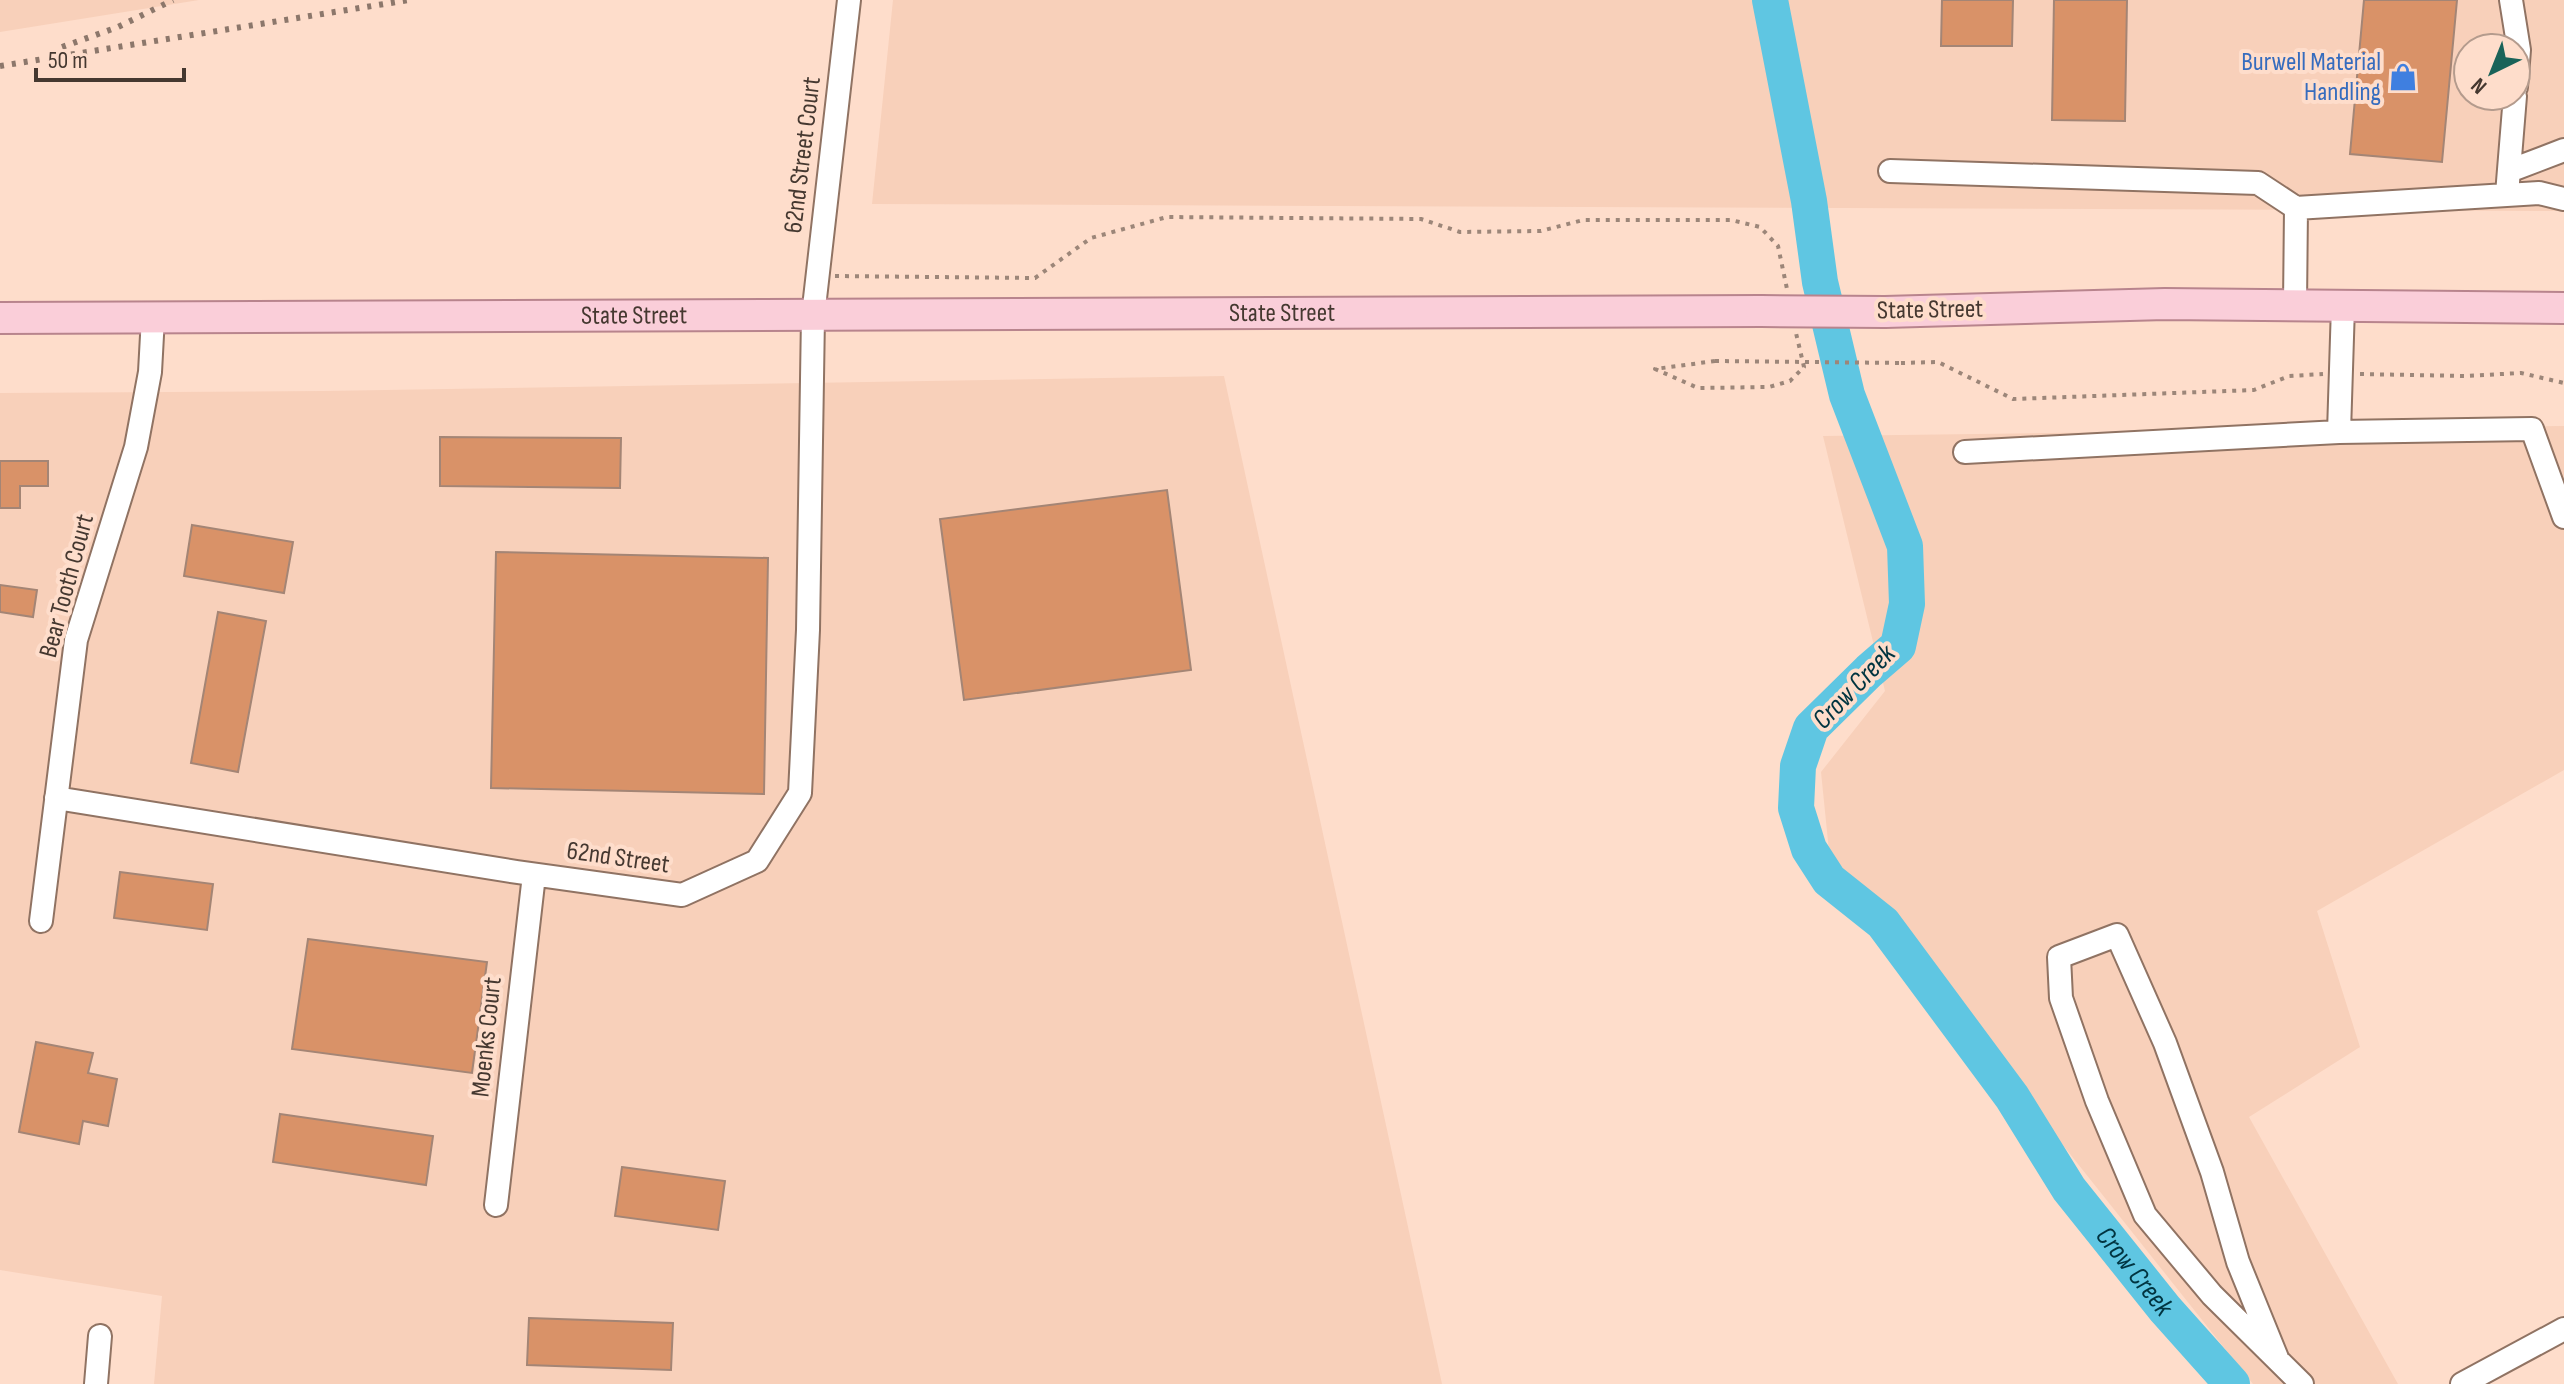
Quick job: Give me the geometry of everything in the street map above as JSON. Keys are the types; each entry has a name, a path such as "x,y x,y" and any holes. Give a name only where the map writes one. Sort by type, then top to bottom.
{"main road":[{"name":"State Street","path":"0,318 1885,312 2165,304 2564,308"}],"street":[{"name":"62nd Street Court","path":"813,316 849,0"},
{"path":"2511,0 2516,32"},
{"path":"2507,194 2514,112"},
{"path":"2509,171 2564,150"},
{"path":"1890,171 2258,183 2296,208 2507,194 2539,193 2564,199"},
{"path":"2295,305 2296,208"},
{"path":"2339,432 2343,306"},
{"name":"62nd Street","path":"56,798 534,875 682,895 757,861 800,793 808,630 813,316"},
{"name":"Bear Tooth Court","path":"41,921 76,640 136,447 150,372 153,317"},
{"path":"1965,452 2339,432 2532,429 2564,517"},
{"name":"Moenks Court","path":"496,1205 534,875"},
{"path":"2277,1358 2238,1262 2213,1176 2165,1043 2117,935 2059,957 2061,998 2097,1101 2145,1215 2212,1295 2302,1384"},
{"path":"2462,1384 2564,1329"},
{"path":"96,1384 100,1336"}],"path":[{"path":"818,276 1035,278 1091,238 1167,217 1421,219 1460,232 1541,231 1583,220 1731,220 1760,227 1778,246 1788,292"},
{"path":"1794,322 1804,367 1790,381 1769,387 1698,388 1655,369 1715,361 1901,363 1938,362 2013,399 2254,390 2289,376 2340,374 2464,376 2521,373 2564,383"}],"shaded area":[{"path":"0,0 199,0 0,32"},
{"path":"893,0 2564,0 2564,211 872,204"},
{"path":"1224,376 1442,1384 154,1384 162,1296 0,1270 0,393 323,391"},
{"path":"2564,426 2564,770 2317,911 2360,1047 2249,1117 2398,1384 2253,1384 1829,851 1821,772 1885,691 1823,436"}],"building":[{"path":"1942,0 2013,0 2012,46 1941,46"},
{"path":"2054,0 2127,0 2125,121 2052,120"},
{"name":"Burwell Material Handling","path":"2364,0 2457,0 2442,162 2350,154"},
{"path":"440,437 621,438 620,488 440,486"},
{"path":"0,461 48,461 48,486 20,486 20,508 0,508"},
{"path":"1167,490 1191,670 964,700 940,519"},
{"path":"192,525 293,542 284,593 184,576"},
{"path":"496,552 768,558 764,794 491,788"},
{"path":"0,585 37,590 33,617 0,612"},
{"path":"218,612 266,621 238,772 191,763"},
{"path":"120,872 213,884 207,930 114,918"},
{"path":"308,939 487,962 472,1073 292,1049"},
{"path":"36,1042 93,1053 88,1073 117,1079 108,1126 83,1121 79,1144 19,1132"},
{"path":"280,1114 433,1136 426,1185 273,1162"},
{"path":"622,1167 725,1181 718,1230 615,1216"},
{"path":"529,1318 673,1323 671,1370 527,1365"}],"waterway":[{"name":"Crow Creek","path":"1770,0 1809,201 1820,282 1847,395 1905,546 1907,604 1898,646 1811,728 1798,766 1796,808 1809,849 1829,880 1883,923 2012,1097 2069,1189 2165,1309 2232,1384"}],"railway":[{"path":"62,47 118,27 173,0"},
{"path":"0,66 409,0"}],"place":[{"name":"Burwell Material Handling","path":"2403,77"}]}
